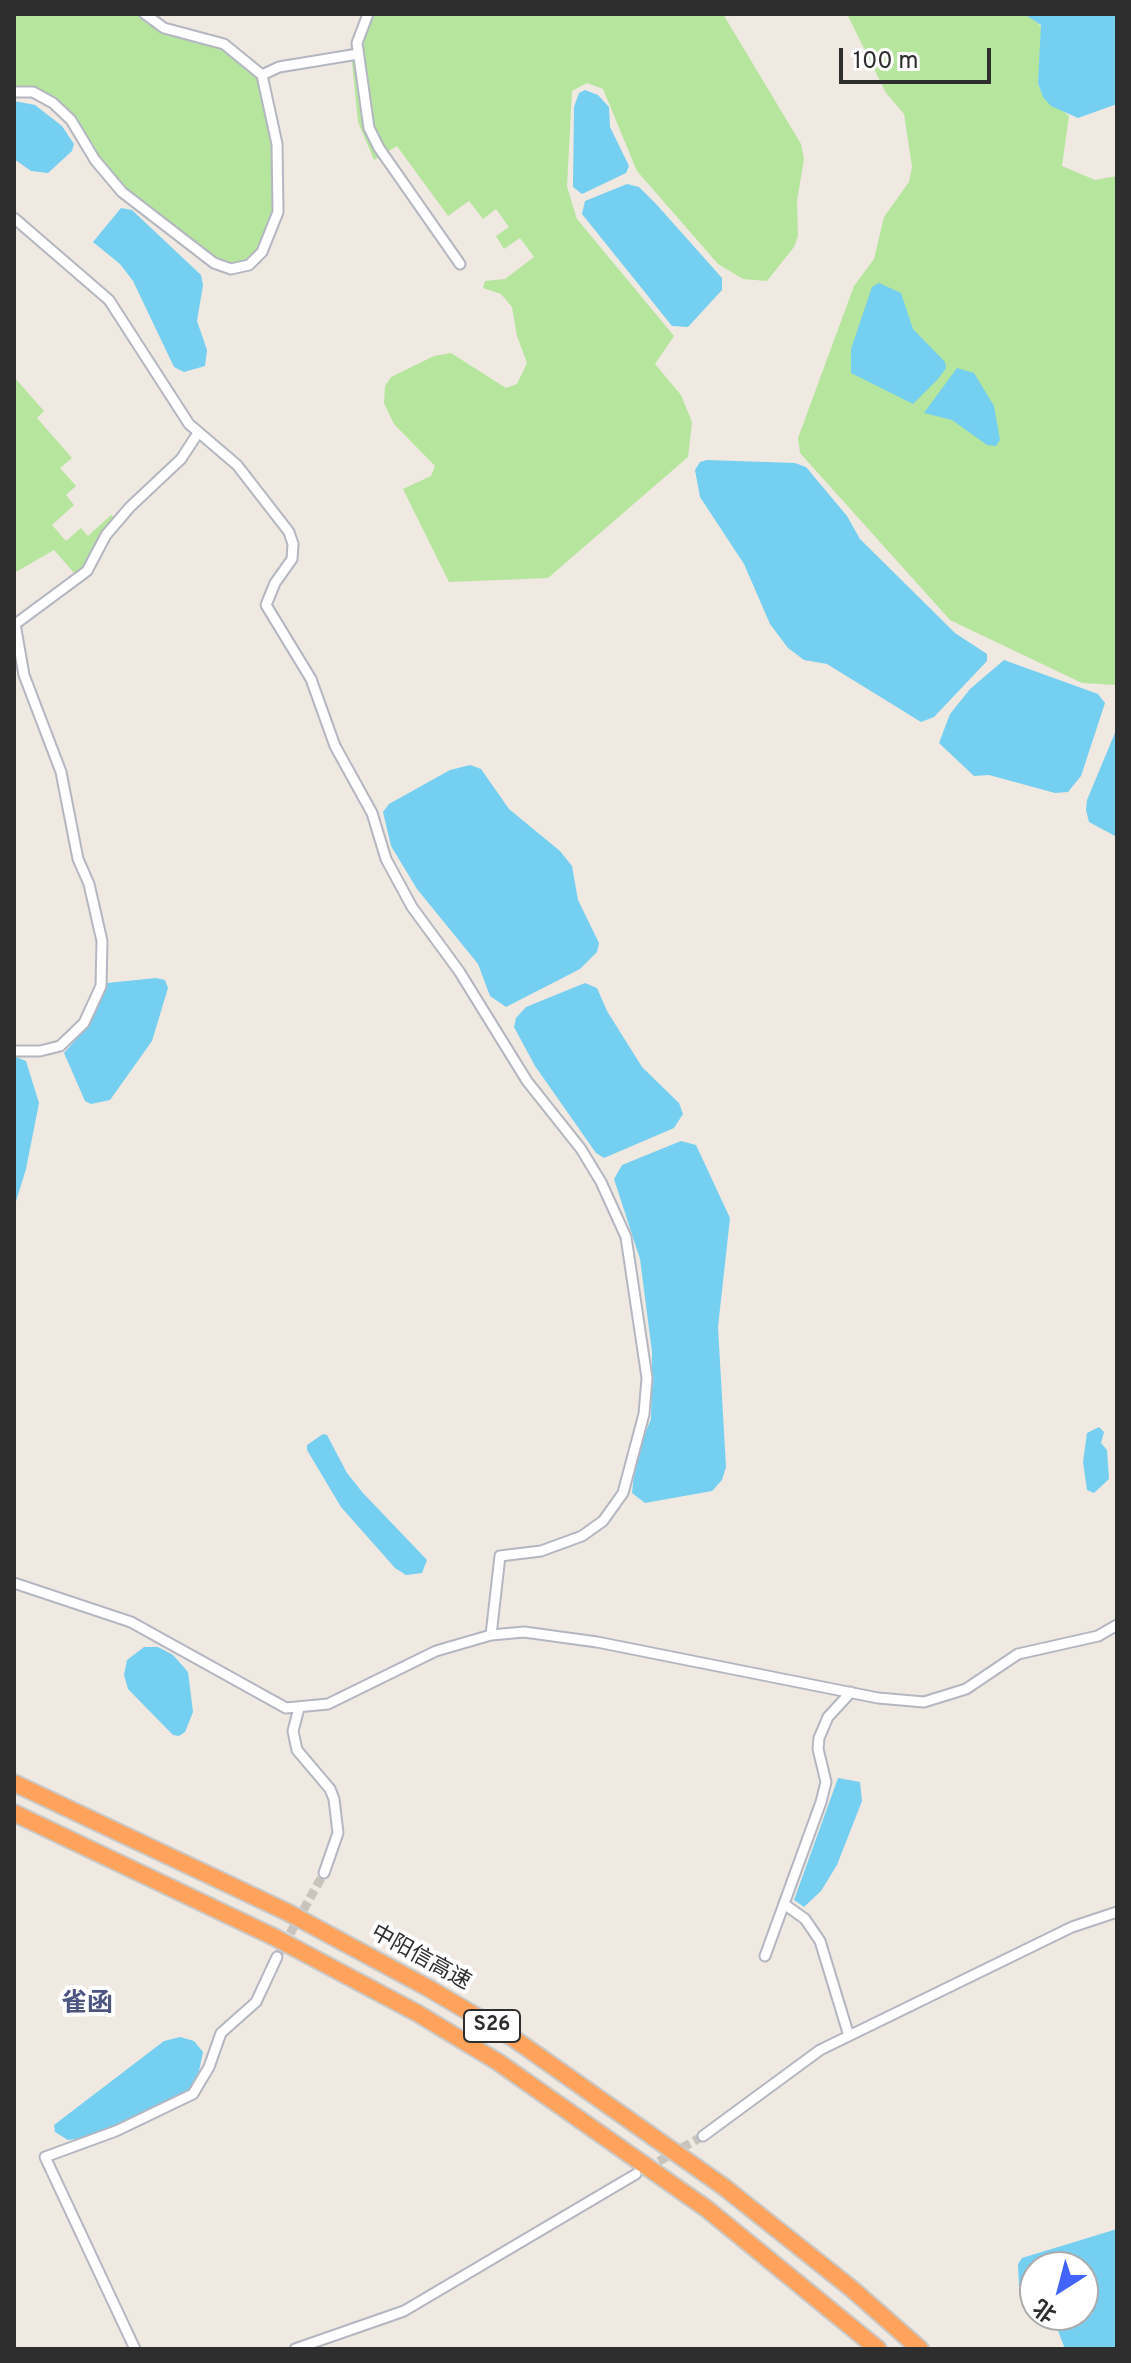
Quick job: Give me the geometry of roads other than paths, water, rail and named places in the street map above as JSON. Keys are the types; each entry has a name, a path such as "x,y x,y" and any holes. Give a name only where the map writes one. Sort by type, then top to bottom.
{"highway":[{"name":"中阳信高速","path":"14,1783 287,1912 513,2038 724,2187 852,2289 920,2349"},
{"name":"S26","path":"14,1813 274,1937 472,2046 663,2176 793,2277 878,2349"}],"street":[{"path":"14,92 33,92 53,103 71,120 95,160 122,192 214,263 236,269 249,265 262,252 278,212 277,144 262,75 224,44 164,28 145,14"},
{"path":"368,14 358,39 358,54 364,109 373,138 460,264"},
{"path":"262,75 279,67 358,54"},
{"path":"14,218 109,300 189,424 237,465 292,537 292,559 275,583 266,605 311,679 335,746 372,813 386,859 412,907 459,971 527,1081 581,1149 601,1182 631,1253 647,1378 644,1414 623,1493 603,1521 582,1536 541,1551 500,1556 491,1635"},
{"path":"14,1051 40,1051 60,1046 84,1023 101,986 102,941 89,884 78,859 61,772 48,728 24,675 15,624 87,571 106,535 130,507 181,459 198,433"},
{"path":"14,1583 131,1622 286,1708 328,1704 436,1651 491,1635 524,1632 556,1635 912,1702 942,1698 966,1689 1018,1654 1098,1636 1117,1625"},
{"path":"765,1956 826,1782 818,1749 819,1738 828,1717 851,1692"},
{"path":"299,1708 293,1731 297,1750 330,1789 334,1799 338,1833 324,1873"},
{"path":"784,1904 805,1919 820,1941 849,2036"},
{"path":"703,2136 791,2069 849,2036 1072,1927 1117,1912"},
{"path":"135,2349 45,2157 116,2131 193,2094 209,2067 217,2039 227,2025 256,2002 277,1957"},
{"path":"295,2349 404,2311 636,2174"}],"water":[{"path":"1024,14 1117,14 1117,104 1078,118 1051,106 1043,97 1038,83 1041,25"},
{"path":"585,90 598,95 609,107 610,127 629,166 626,173 582,194 573,187 574,107 579,93"},
{"path":"14,101 35,105 62,126 74,144 72,151 48,173 31,171 14,159"},
{"path":"627,184 639,187 722,278 722,290 688,327 672,326 582,214 585,201"},
{"path":"121,208 132,210 201,275 203,285 197,321 207,350 205,366 184,372 174,367 133,281 120,264 93,242"},
{"path":"879,283 901,293 913,329 945,362 946,368 938,379 913,404 851,373 851,349 872,287"},
{"path":"957,368 974,373 994,406 1000,440 996,446 987,445 952,420 924,413"},
{"path":"700,462 795,463 806,467 847,516 860,539 955,633 987,654 987,661 934,717 921,722 827,664 804,660 788,648 770,624 744,564 700,497 695,470"},
{"path":"1004,660 1098,694 1105,703 1081,776 1068,792 1055,793 989,775 974,776 939,743 950,714 970,689"},
{"path":"1117,728 1117,837 1089,822 1086,810 1087,800"},
{"path":"470,765 481,769 509,809 560,851 572,866 578,900 599,943 597,952 580,969 506,1007 490,996 478,964 417,889 391,846 383,812 389,804 450,770"},
{"path":"156,978 165,980 168,988 152,1041 110,1100 91,1104 85,1101 64,1053 85,1029 107,983"},
{"path":"585,983 597,988 607,1011 642,1067 679,1103 683,1114 674,1128 604,1158 596,1153 535,1066 514,1027 516,1018 526,1007"},
{"path":"16,1057 26,1061 39,1103 26,1169 14,1208"},
{"path":"681,1141 696,1145 730,1218 718,1327 726,1467 722,1480 712,1491 645,1503 632,1493 636,1456 651,1419 652,1352 640,1259 614,1179 622,1165"},
{"path":"1099,1427 1104,1432 1101,1443 1107,1450 1109,1479 1094,1493 1087,1490 1083,1462 1087,1433"},
{"path":"323,1434 327,1435 347,1473 363,1493 427,1560 422,1573 406,1575 395,1568 341,1507 307,1450 307,1445"},
{"path":"144,1647 158,1647 173,1655 188,1672 193,1712 185,1732 179,1736 173,1735 128,1689 124,1675 127,1660"},
{"path":"838,1778 860,1782 862,1801 837,1865 821,1891 804,1907 794,1900"},
{"path":"180,2037 194,2041 203,2052 197,2081 190,2090 114,2127 83,2138 68,2140 55,2132 54,2125 164,2041"},
{"path":"1117,2229 1117,2349 1065,2349 1058,2331 1099,2331 1099,2251 1045,2251"}],"tunnel":[{"path":"277,1957 324,1873"},
{"path":"647,2168 703,2136"}],"district":[{"name":"雀函","path":"87,2006"}]}
